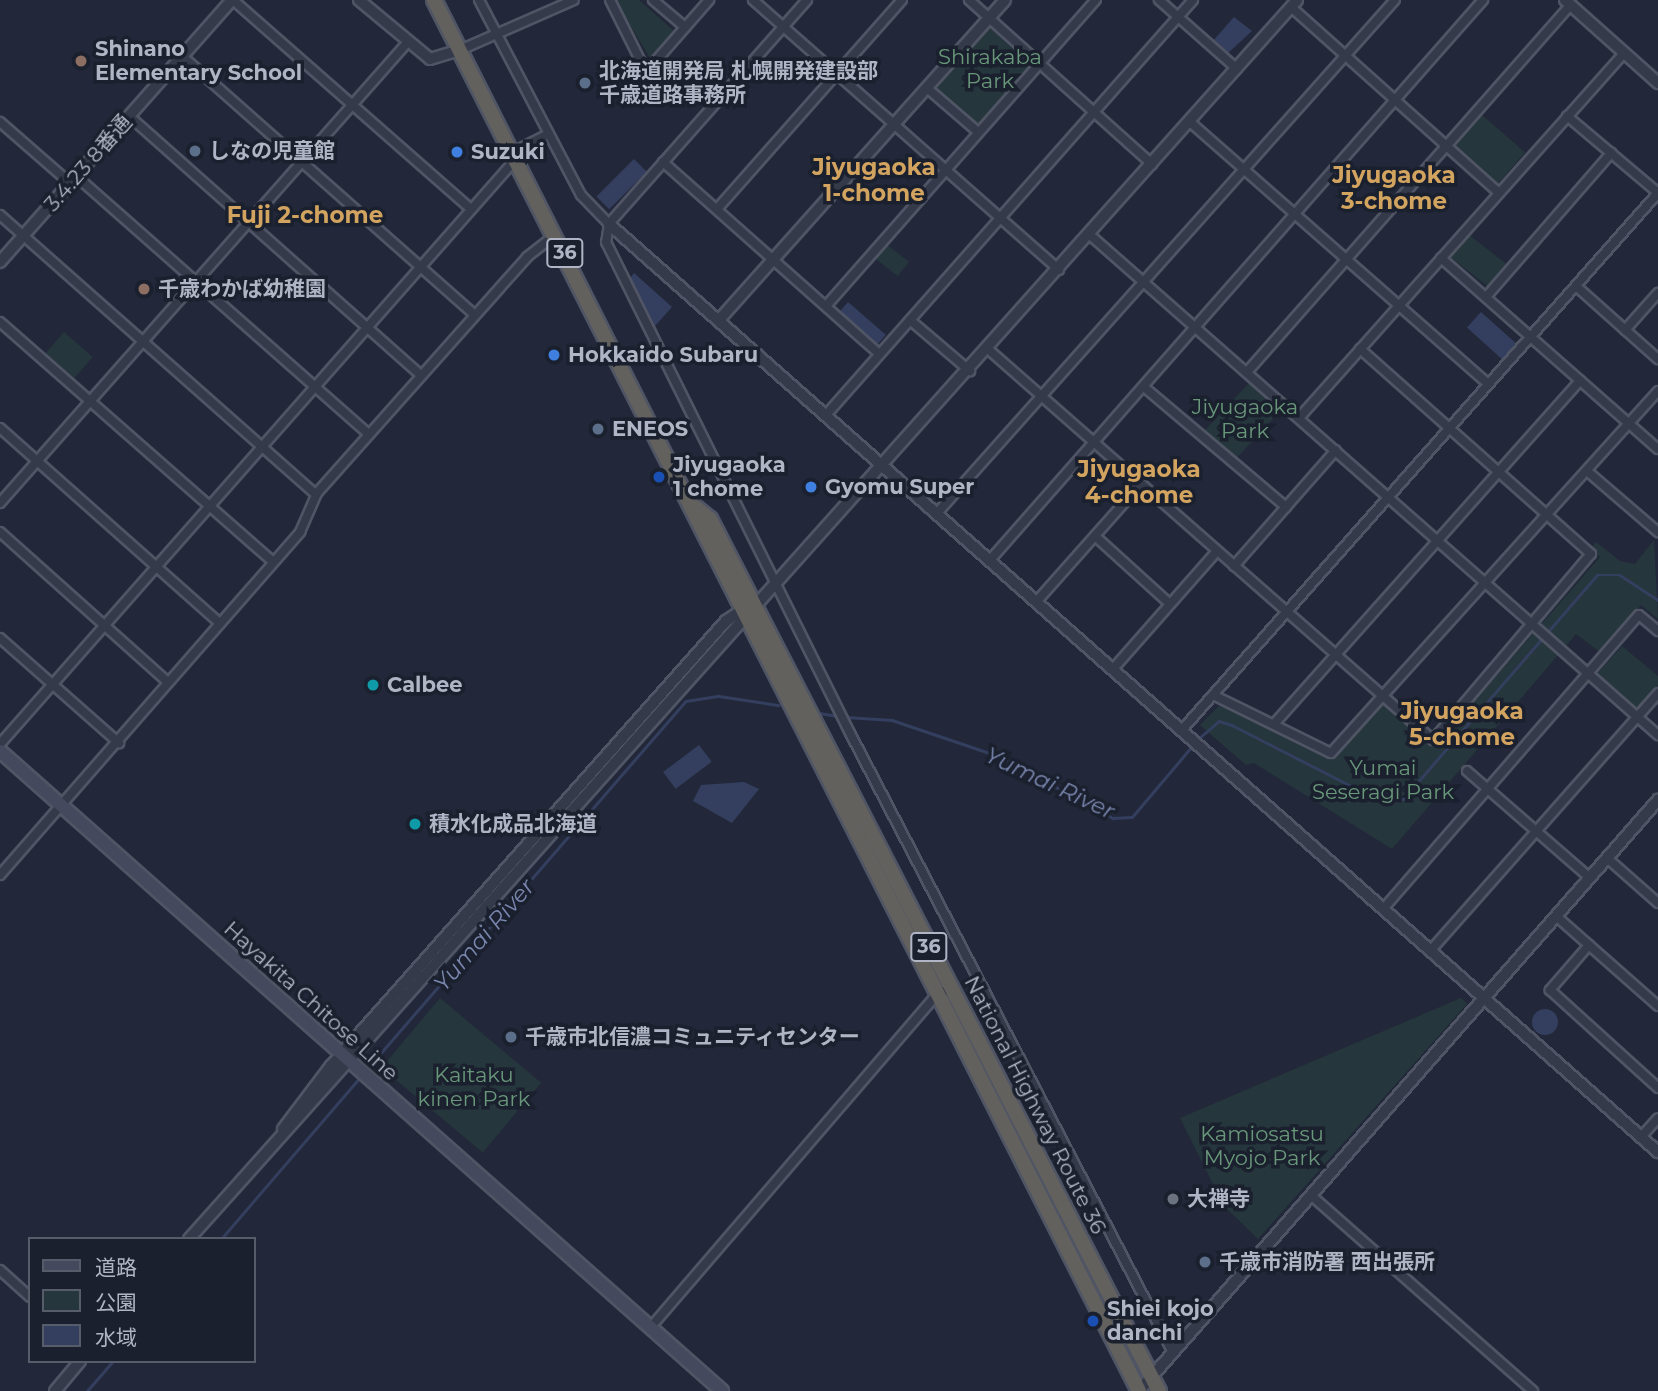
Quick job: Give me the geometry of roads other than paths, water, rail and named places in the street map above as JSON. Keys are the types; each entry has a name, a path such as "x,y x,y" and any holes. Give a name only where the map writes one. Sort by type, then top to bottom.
{"highway":[{"name":"National Highway Route 36","path":"434,0 695,507 710,519 748,610 944,991 1155,1384"},
{"name":"National Highway Route 36","path":"944,991 1139,1391"}],"main road":[{"name":"Hayakita Chitose Line","path":"0,751 722,1391"}],"street":[{"name":"3.4.23 8番通","path":"0,262 232,0"},
{"path":"232,0 471,209"},
{"path":"359,0 408,43 435,59 498,38 575,0"},
{"path":"479,0 547,135 581,195 609,224 938,512 1658,1152"},
{"path":"610,0 646,72 709,0"},
{"path":"653,0 684,27"},
{"path":"753,0 1059,270"},
{"path":"807,0 609,224 606,242 779,582 833,700 1173,1353"},
{"path":"717,209 902,0"},
{"path":"969,0 1152,164"},
{"path":"719,320 1005,0"},
{"path":"826,306 1096,0"},
{"path":"1159,0 1237,69"},
{"path":"826,415 1194,0"},
{"path":"938,512 1395,0"},
{"path":"991,559 1483,0"},
{"path":"1247,372 1446,147 1568,3 1658,83"},
{"path":"190,1237 274,1143 356,1066 748,610 779,582 884,467 1294,4 1394,102 1498,192"},
{"path":"0,503 408,43"},
{"path":"1299,418 1624,52"},
{"path":"182,57 475,315"},
{"path":"927,88 978,132"},
{"path":"129,116 421,376"},
{"path":"1184,733 1213,695 1658,193 1567,116"},
{"path":"1190,121 1345,261 1488,384"},
{"path":"0,122 196,282 369,434"},
{"path":"0,744 420,268 514,155 547,135"},
{"path":"1486,297 1611,153"},
{"path":"663,162 879,354"},
{"path":"0,215 316,495"},
{"path":"1090,234 1194,330 1247,372 1658,735"},
{"path":"0,873 119,743 168,682 300,532 316,495 369,434 475,315 555,235"},
{"path":"1441,258 1658,449"},
{"path":"1576,286 1658,359"},
{"path":"1625,330 1658,293"},
{"path":"910,320 970,371"},
{"path":"0,321 273,562"},
{"path":"989,350 1334,656 1433,740 1533,626 1591,554 1360,349"},
{"path":"1274,724 1580,380"},
{"path":"1144,387 1286,507"},
{"path":"1213,695 1331,753 1658,391"},
{"path":"0,428 220,623"},
{"path":"1234,566 1336,450"},
{"path":"1587,471 1658,532"},
{"path":"1037,601 1141,484"},
{"path":"0,532 168,682"},
{"path":"1095,536 1170,604"},
{"path":"1113,669 1217,551"},
{"path":"1384,908 1639,615 1658,631"},
{"path":"0,638 119,743"},
{"path":"1431,950 1658,693"},
{"path":"1467,771 1590,878"},
{"path":"1139,1391 1155,1384 1173,1353 1314,1198 1484,997 1658,800"},
{"path":"1607,858 1658,902"},
{"path":"1556,916 1658,1006"},
{"path":"1589,945 1550,990 1658,1088"},
{"path":"650,1328 944,991"},
{"path":"1641,1137 1658,1118"},
{"path":"1314,1198 1533,1391"},
{"path":"0,1270 28,1295"},
{"path":"55,1391 78,1363"}],"water":[{"path":"1234,17 1252,31 1226,55 1212,42"},
{"path":"634,159 647,172 609,209 597,196"},
{"path":"634,273 672,307 655,326 630,278"},
{"path":"848,302 886,335 875,347 838,314"},
{"path":"1481,312 1517,344 1503,360 1467,328"},
{"path":"699,745 712,762 676,789 663,772"},
{"path":"744,782 759,789 732,823 693,801 701,785"},
{"path":"1545,1009 1554,1013 1558,1022 1554,1031 1545,1035 1536,1031 1532,1022 1536,1013"}],"waterway":[{"name":"Yumai River","path":"1197,740 1219,721 1232,725 1371,796 1390,803 1403,799 1597,575 1620,575 1658,600"},
{"name":"Yumai River","path":"366,1070 686,701 719,696 778,705"},
{"name":"Yumai River","path":"819,713 839,716"},
{"name":"Yumai River","path":"846,717 892,720 1001,757 1113,818 1132,817 1193,745"},
{"name":"Yumai River","path":"223,1237 362,1075"},
{"name":"Yumai River","path":"87,1391 111,1363"}],"place":[{"name":"Shinano Elementary School","path":"81,61"},
{"name":"北海道開発局 札幌開発建設部 千歳道路事務所","path":"585,83"},
{"name":"しなの児童館","path":"195,151"},
{"name":"Suzuki","path":"457,152"},
{"name":"千歳わかば幼稚園","path":"144,289"},
{"name":"Hokkaido Subaru","path":"554,355"},
{"name":"ENEOS","path":"598,429"},
{"name":"Jiyugaoka 1 chome","path":"659,477"},
{"name":"Gyomu Super","path":"811,487"},
{"name":"Calbee","path":"373,685"},
{"name":"積水化成品北海道","path":"415,824"},
{"name":"千歳市北信濃コミュニティセンター","path":"511,1037"},
{"name":"大禅寺","path":"1173,1199"},
{"name":"千歳市消防署 西出張所","path":"1205,1262"},
{"name":"Shiei kojo danchi","path":"1093,1321"}],"district":[{"name":"Jiyugaoka 1-chome","path":"874,180"},
{"name":"Jiyugaoka 3-chome","path":"1394,188"},
{"name":"Fuji 2-chome","path":"305,215"},
{"name":"Jiyugaoka 4-chome","path":"1139,482"},
{"name":"Jiyugaoka 5-chome","path":"1462,724"}],"park label":[{"name":"Shirakaba Park","path":"990,69"},
{"name":"Jiyugaoka Park","path":"1245,419"},
{"name":"Yumai Seseragi Park","path":"1383,780"},
{"name":"Kaitaku kinen Park","path":"474,1087"},
{"name":"Kamiosatsu Myojo Park","path":"1262,1146"}]}
